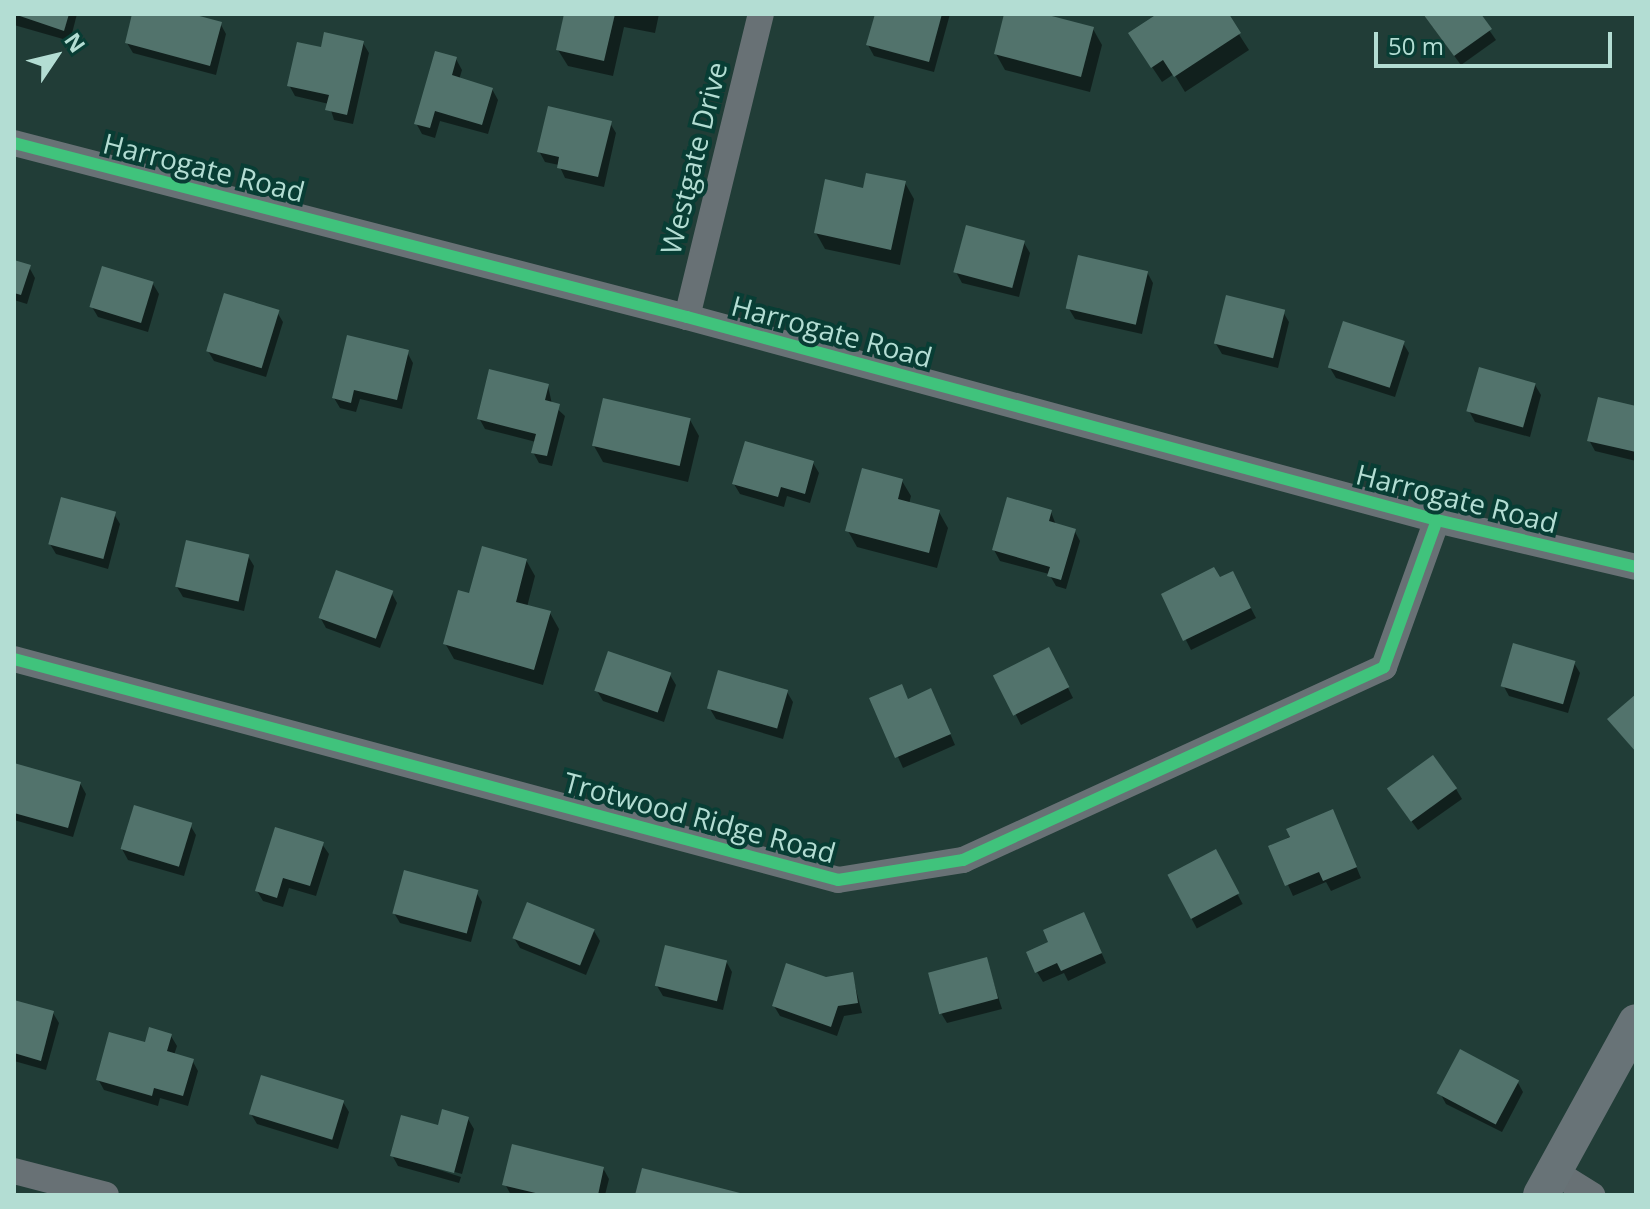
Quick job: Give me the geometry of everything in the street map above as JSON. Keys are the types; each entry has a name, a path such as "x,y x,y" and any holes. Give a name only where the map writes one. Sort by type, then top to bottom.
{"street":[{"name":"Westgate Drive","path":"687,317 761,14"},
{"name":"Harrogate Road","path":"14,143 687,317 1437,520 1636,567"},
{"name":"Trotwood Ridge Road","path":"14,659 838,880 963,860 1384,667 1437,520"},
{"path":"1592,1195 1548,1184 1636,1022"},
{"path":"14,1171 106,1195"}],"building":[{"path":"14,14 69,14 64,31"},
{"path":"132,14 192,14 222,22 210,66 125,43"},
{"path":"564,14 615,14 604,61 556,50"},
{"path":"875,14 942,14 929,62 866,45"},
{"path":"1004,14 1044,14 1094,27 1081,77 994,54"},
{"path":"1157,14 1229,14 1241,33 1174,77 1163,60 1151,68 1128,33"},
{"path":"1423,14 1481,14 1492,29 1454,56"},
{"path":"324,32 364,41 347,115 325,110 329,95 287,86 297,42 321,47"},
{"path":"435,51 457,57 452,75 493,88 482,125 435,111 430,128 414,124"},
{"path":"548,106 612,121 598,177 557,168 559,157 537,152"},
{"path":"866,173 906,181 891,250 814,233 825,179 863,188"},
{"path":"966,225 1025,241 1012,288 953,272"},
{"path":"1078,255 1148,271 1136,325 1066,309"},
{"path":"14,260 31,265 21,295 14,293"},
{"path":"102,266 154,282 141,323 89,307"},
{"path":"224,293 279,310 262,368 206,351"},
{"path":"1226,295 1285,310 1273,358 1214,344"},
{"path":"1343,321 1405,341 1390,388 1328,368"},
{"path":"347,335 409,350 397,400 354,390 351,403 332,398"},
{"path":"1479,367 1536,383 1523,427 1466,411"},
{"path":"489,369 549,384 545,400 560,404 547,456 531,453 536,434 477,419"},
{"path":"1598,397 1636,406 1636,452 1587,441"},
{"path":"603,398 691,418 680,466 592,446"},
{"path":"745,441 814,461 805,494 781,487 778,497 732,484"},
{"path":"862,468 903,479 898,499 940,510 929,553 845,531"},
{"path":"61,497 116,512 103,559 48,544"},
{"path":"1007,497 1052,510 1049,521 1076,529 1061,580 1047,576 1050,567 992,550"},
{"path":"186,540 249,555 239,601 175,587"},
{"path":"482,546 527,559 516,602 551,611 534,670 443,644 458,590 469,593"},
{"path":"1214,567 1220,577 1233,571 1251,608 1183,641 1161,594"},
{"path":"336,570 393,591 376,639 319,618"},
{"path":"1513,643 1575,661 1563,704 1501,686"},
{"path":"1049,647 1069,687 1013,716 993,676"},
{"path":"608,651 671,673 658,713 594,691"},
{"path":"718,670 788,690 777,729 707,708"},
{"path":"902,684 908,699 931,688 951,734 895,758 869,698"},
{"path":"1636,694 1636,752 1607,719"},
{"path":"1433,755 1457,788 1411,822 1387,789"},
{"path":"14,763 81,782 68,828 14,813"},
{"path":"134,805 192,823 179,867 121,849"},
{"path":"1333,809 1357,867 1323,881 1319,872 1285,886 1268,846 1290,837 1286,829"},
{"path":"275,827 324,842 310,886 283,878 277,898 255,891"},
{"path":"1216,849 1239,893 1191,919 1167,875"},
{"path":"404,870 478,890 467,933 392,913"},
{"path":"527,902 595,929 580,966 512,938"},
{"path":"1084,912 1102,953 1061,971 1057,963 1035,973 1026,952 1048,942 1043,930"},
{"path":"665,945 727,960 717,1001 655,986"},
{"path":"987,957 998,999 939,1014 928,973"},
{"path":"786,963 826,977 853,972 858,1003 838,1006 831,1027 772,1006"},
{"path":"14,1000 54,1011 41,1061 14,1053"},
{"path":"149,1027 172,1034 167,1051 194,1059 183,1096 154,1088 152,1096 96,1080 109,1032 145,1042"},
{"path":"1460,1049 1519,1080 1496,1125 1437,1093"},
{"path":"261,1075 344,1100 332,1140 249,1114"},
{"path":"442,1109 469,1117 454,1173 390,1156 401,1115 438,1125"},
{"path":"512,1144 604,1167 598,1195 544,1195 502,1185"},
{"path":"642,1168 744,1194 744,1195 635,1195"}],"cycle path":[{"path":"14,143 687,317 1437,520 1636,567"},
{"path":"14,659 838,880 963,860 1384,667 1437,520"}]}
